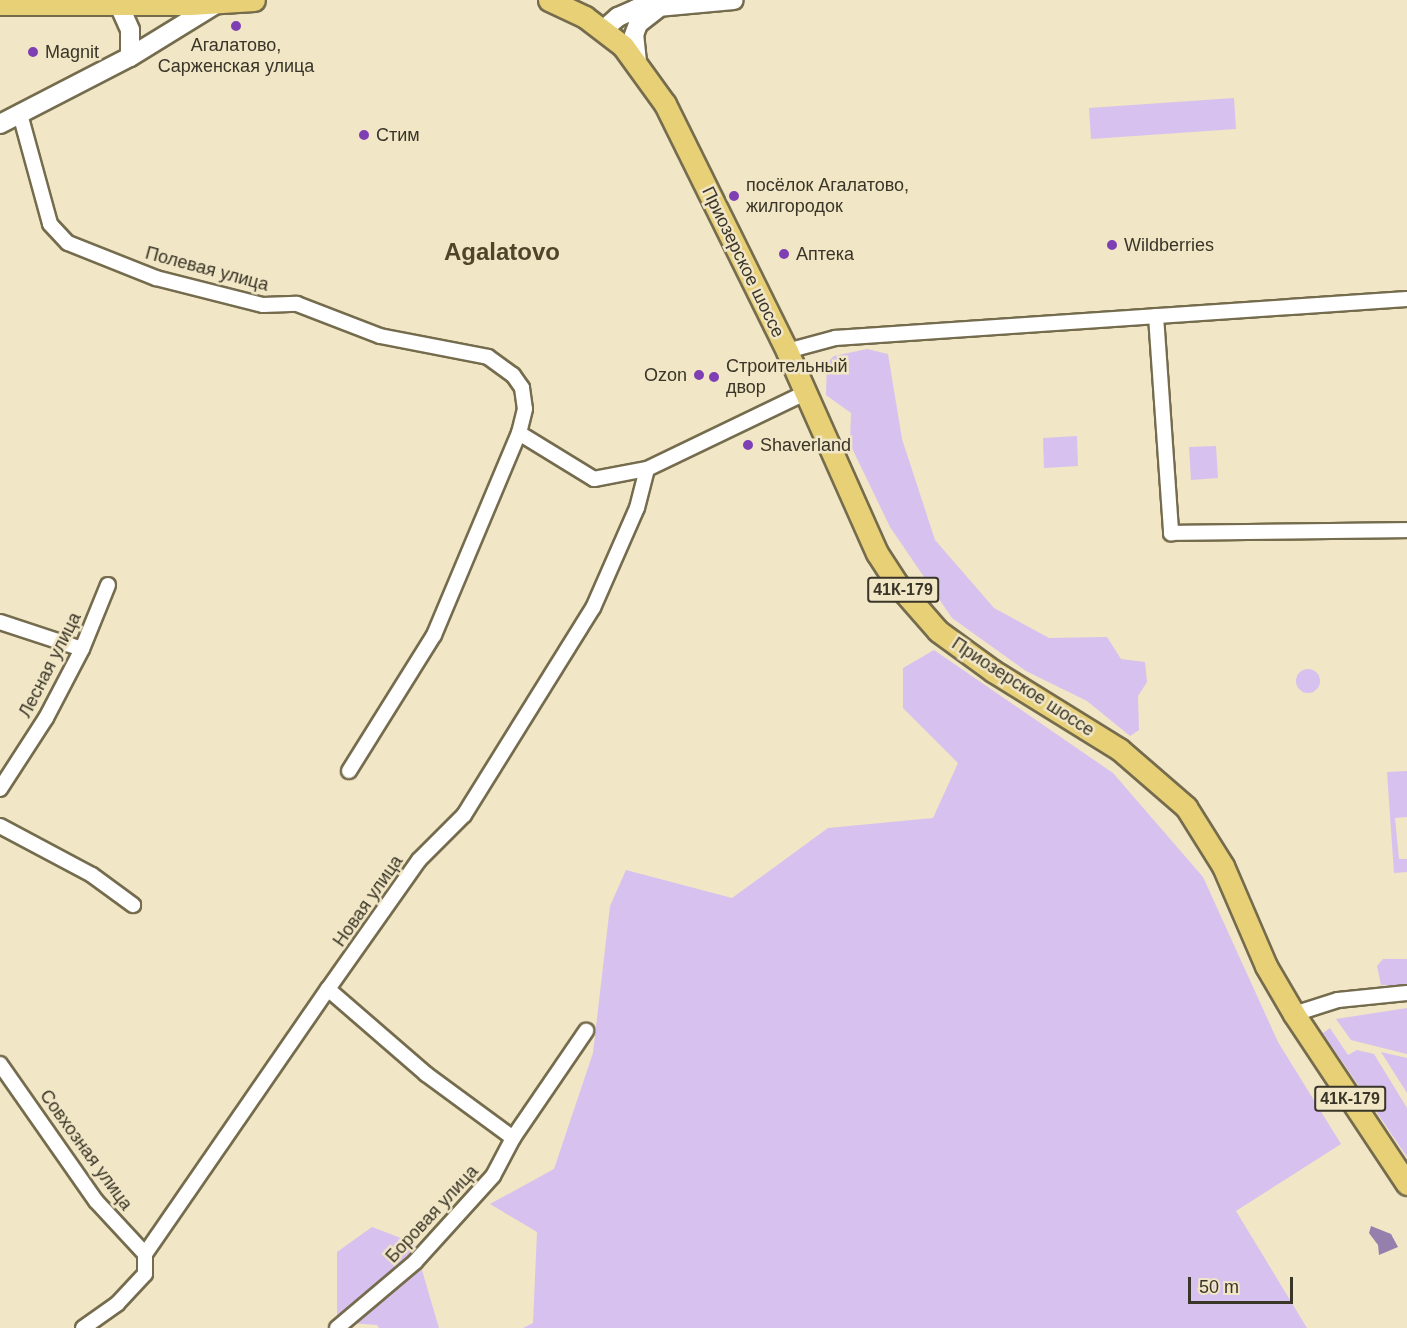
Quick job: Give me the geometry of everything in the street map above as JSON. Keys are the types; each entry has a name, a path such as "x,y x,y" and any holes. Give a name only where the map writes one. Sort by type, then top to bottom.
{"main road":[{"path":"0,4 190,2 216,4 254,0"},
{"name":"41К-179","path":"549,0 603,30 637,62"},
{"path":"603,30 618,17 636,9 734,0"},
{"path":"119,4 130,30 130,57"},
{"path":"0,124 130,57 216,4"},
{"path":"637,62 633,48 638,24 646,14 662,7"},
{"name":"Приозерское шоссе","path":"637,62 665,104 787,351 868,535 897,584 938,631 993,671 1119,749 1186,807 1223,866 1266,966 1294,1014 1407,1184"}],"street":[{"name":"Полевая улица","path":"20,114 50,224 68,243 156,278 263,305 297,304 380,336 488,357 513,375 522,388 525,409 519,433"},
{"path":"787,351 834,338 1407,299"},
{"path":"1156,316 1171,533 1407,531"},
{"path":"349,771 434,635 519,433 594,479 647,470 806,393"},
{"name":"Новая улица","path":"83,1328 117,1304 146,1274 145,1254 328,989 418,860 464,815 593,608 637,508 647,470"},
{"name":"Лесная улица","path":"0,789 46,718 82,649 108,585"},
{"path":"0,622 82,649"},
{"path":"0,826 92,875 133,905"},
{"path":"328,989 426,1074 513,1138"},
{"path":"1294,1014 1338,1000 1407,993"},
{"name":"Боровая улица","path":"337,1328 415,1262 493,1176 513,1138 586,1031"},
{"name":"Совхозная улица","path":"0,1064 96,1201 145,1254"}],"shaded area":[{"path":"1234,98 1236,129 1091,139 1089,108"},
{"path":"867,349 888,354 902,439 935,540 994,608 1049,638 1107,637 1121,659 1145,662 1147,682 1138,696 1139,730 1130,736 1087,701 1026,671 952,618 890,527 850,444 851,413 826,395 827,363 834,356"},
{"path":"1077,436 1078,466 1044,468 1043,438"},
{"path":"1216,446 1218,478 1191,480 1189,447"},
{"path":"934,650 1113,773 1203,877 1278,1042 1341,1144 1236,1211 1307,1328 523,1328 533,1323 537,1232 490,1204 554,1169 593,1053 610,906 626,870 732,898 828,828 933,818 958,763 903,708 903,668"},
{"path":"1308,669 1316,673 1320,681 1316,689 1308,693 1300,689 1296,681 1300,673"},
{"path":"1407,771 1407,817 1395,818 1399,859 1407,859 1407,872 1394,873 1387,772"},
{"path":"1383,959 1407,959 1407,986 1381,985 1377,966"},
{"path":"1407,1008 1407,1054 1351,1040 1336,1019"},
{"path":"1330,1028 1348,1055 1357,1050 1374,1054 1407,1108 1407,1157 1323,1033"},
{"path":"1381,1052 1407,1058 1407,1093"},
{"path":"1371,1226 1391,1234 1398,1247 1379,1255 1378,1245 1369,1233"},
{"path":"372,1227 414,1243 439,1328 379,1328 377,1325 337,1322 337,1252"}],"place":[{"name":"Агалатово, Сарженская улица","path":"236,26"},
{"name":"Magnit","path":"33,52"},
{"name":"Стим","path":"364,135"},
{"name":"посёлок Агалатово, жилгородок","path":"734,196"},
{"name":"Wildberries","path":"1112,245"},
{"name":"Аптека","path":"784,254"},
{"name":"Ozon","path":"699,375"},
{"name":"Строительный двор","path":"714,377"},
{"name":"Shaverland","path":"748,445"}],"district":[{"name":"Agalatovo","path":"502,252"}]}
